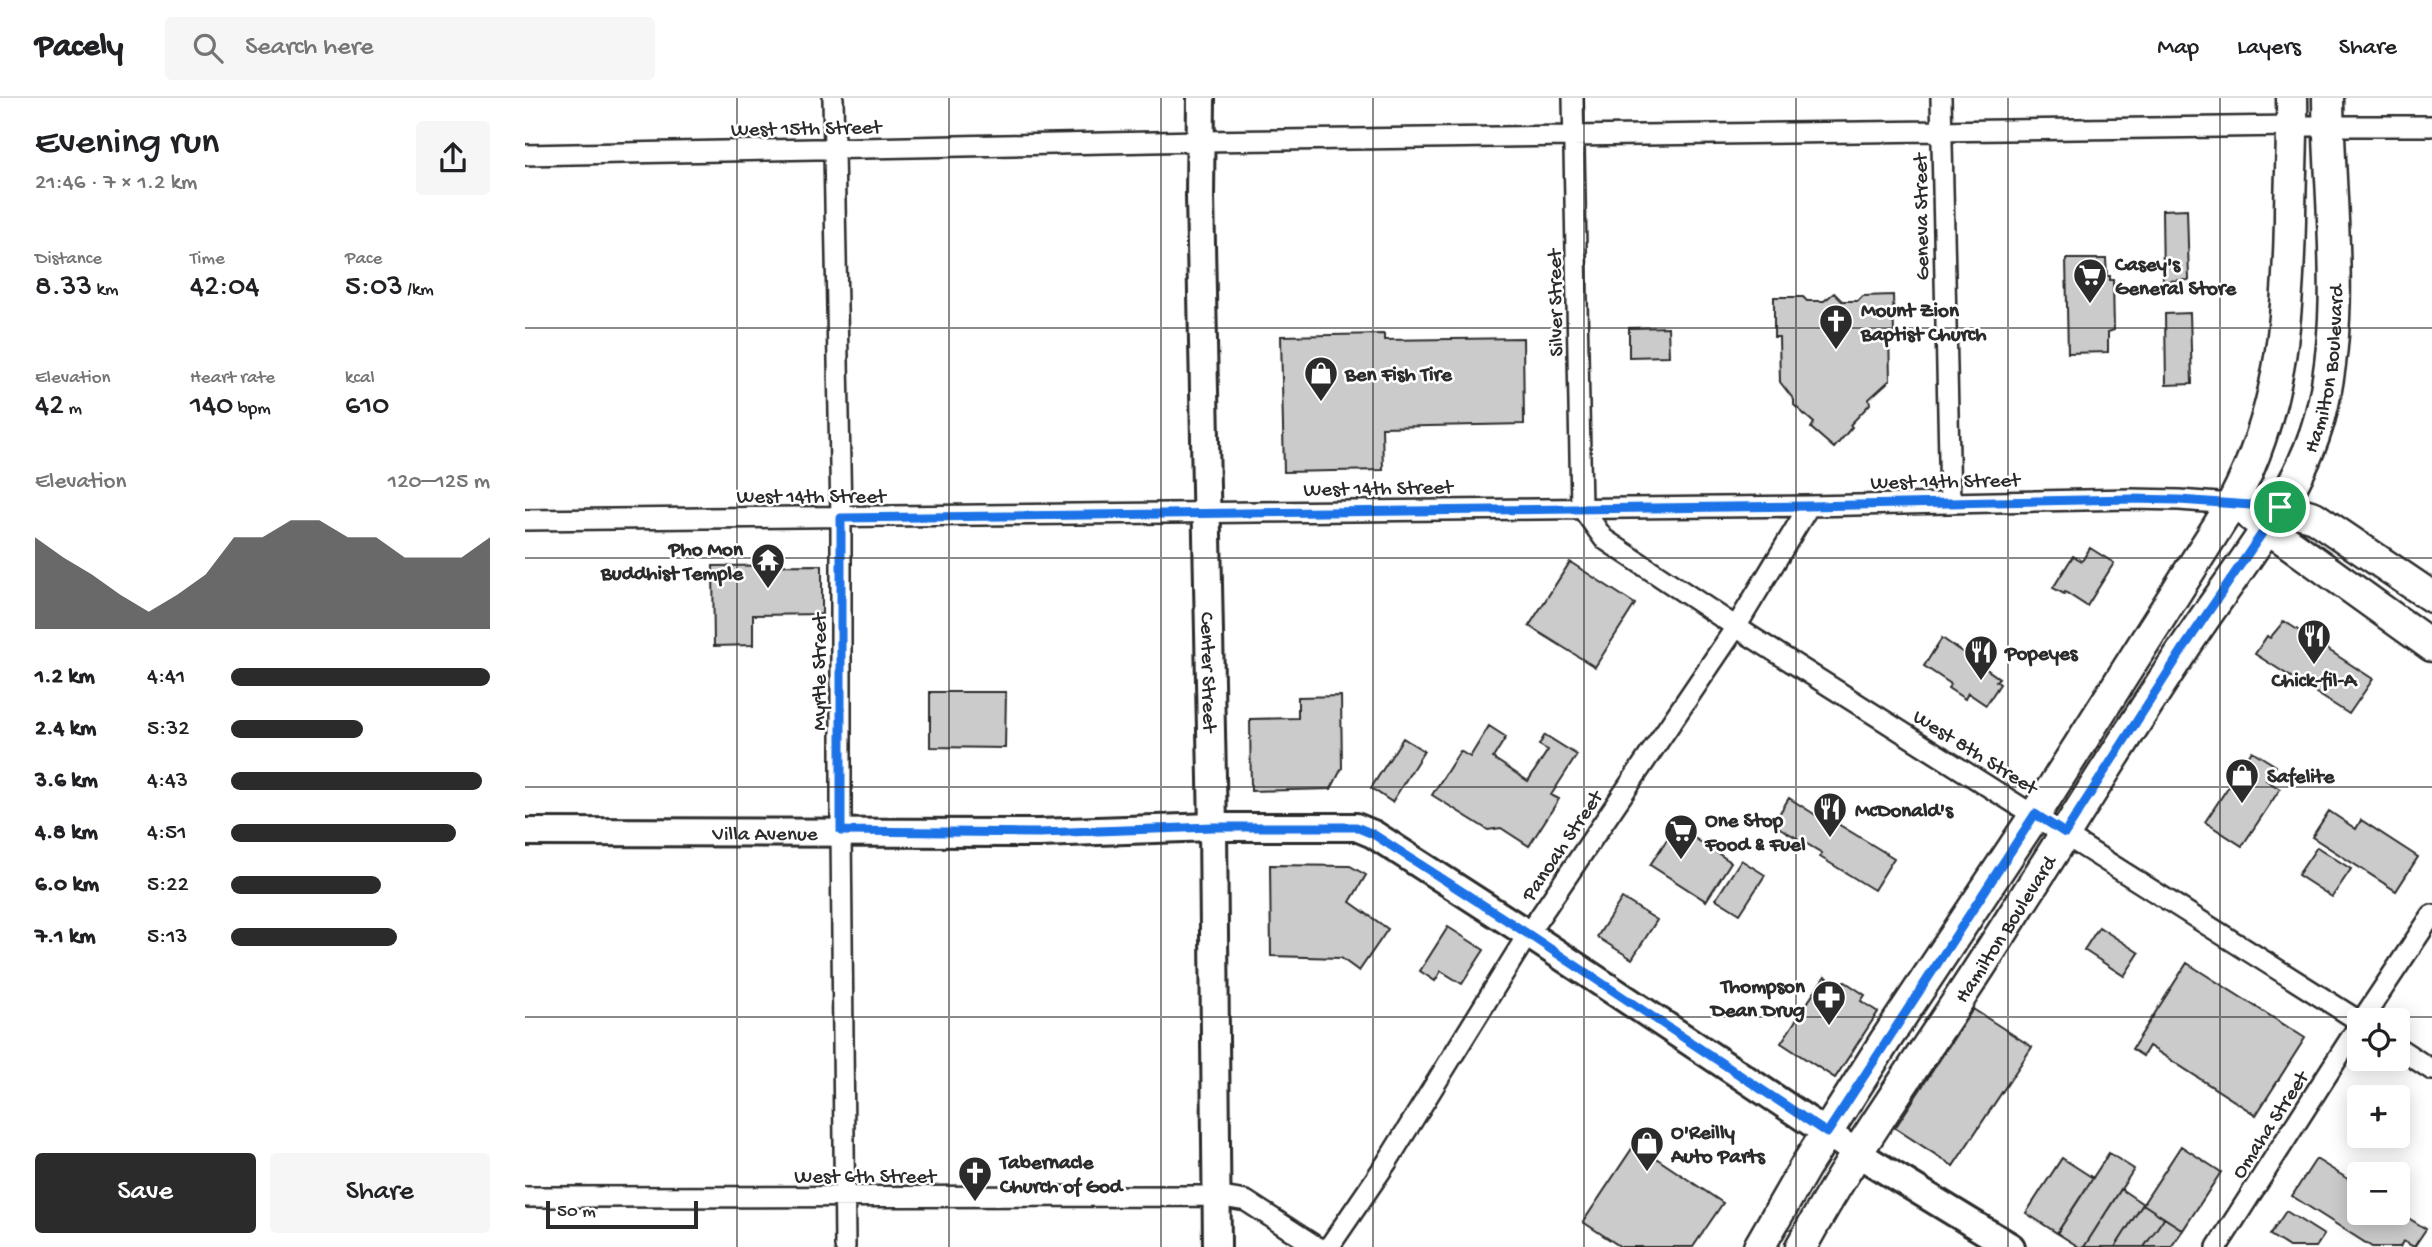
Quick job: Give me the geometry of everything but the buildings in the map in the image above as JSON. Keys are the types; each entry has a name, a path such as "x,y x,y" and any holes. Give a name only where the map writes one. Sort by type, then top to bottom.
{"main road":[{"name":"Center Street","path":"1201,98 1217,1247"},
{"name":"Hamilton Boulevard","path":"1759,1247 1827,1133 2035,814 2232,504 2248,473 2275,388 2284,344 2290,275 2292,112"},
{"name":"Hamilton Boulevard","path":"1801,1247 1857,1153 2185,646 2273,516 2305,462 2320,417 2330,366 2336,309 2328,112"},
{"path":"2232,504 2273,516 2314,517 2432,597"},
{"path":"2273,516 2432,646"},
{"name":"Villa Avenue","path":"525,832 1039,833 1213,827 1356,827 1373,834 1528,934 1857,1153 2011,1247"}],"street":[{"name":"Myrtle Street","path":"833,98 841,518 845,1247"},
{"name":"Silver Street","path":"1573,98 1581,507"},
{"name":"Geneva Street","path":"1941,98 1950,503"},
{"name":"West 15th Street","path":"525,155 1201,141 1941,131 2292,112 2328,112 2432,126"},
{"name":"West 14th Street","path":"525,520 1809,506 2143,499 2232,504"},
{"name":"Panoah Street","path":"1329,1247 1387,1162 1528,934 1736,627 1809,506"},
{"name":"West 8th Street","path":"1581,507 1604,539 1736,627 2347,1014"},
{"name":"Omaha Street","path":"2369,1008 2432,915"},
{"name":"Omaha Street","path":"2217,1247 2347,1042"},
{"path":"2410,1056 2432,1070"},
{"name":"West 6th Street","path":"525,1197 1216,1196 1246,1200 1317,1247"}],"place":[{"name":"Casey's General Store","path":"2090,305"},
{"name":"Mount Zion Baptist Church","path":"1836,351"},
{"name":"Ben Fish Tire","path":"1321,403"},
{"name":"Pho Mon Buddhist Temple","path":"768,590"},
{"name":"Chick-fil-A","path":"2314,666"},
{"name":"Popeyes","path":"1981,682"},
{"name":"Safelite","path":"2242,805"},
{"name":"McDonald's","path":"1830,839"},
{"name":"One Stop Food & Fuel","path":"1681,861"},
{"name":"Thompson Dean Drug","path":"1829,1027"},
{"name":"O'Reilly Auto Parts","path":"1647,1173"},
{"name":"Tabernacle Church of God","path":"975,1203"}],"route":[{"path":"2131,499 2280,507 2185,646 2065,833 2035,814 1827,1133 1528,934 1373,834 1356,827 1213,827 1039,833 841,831 841,518 1809,506 2131,499"}]}
